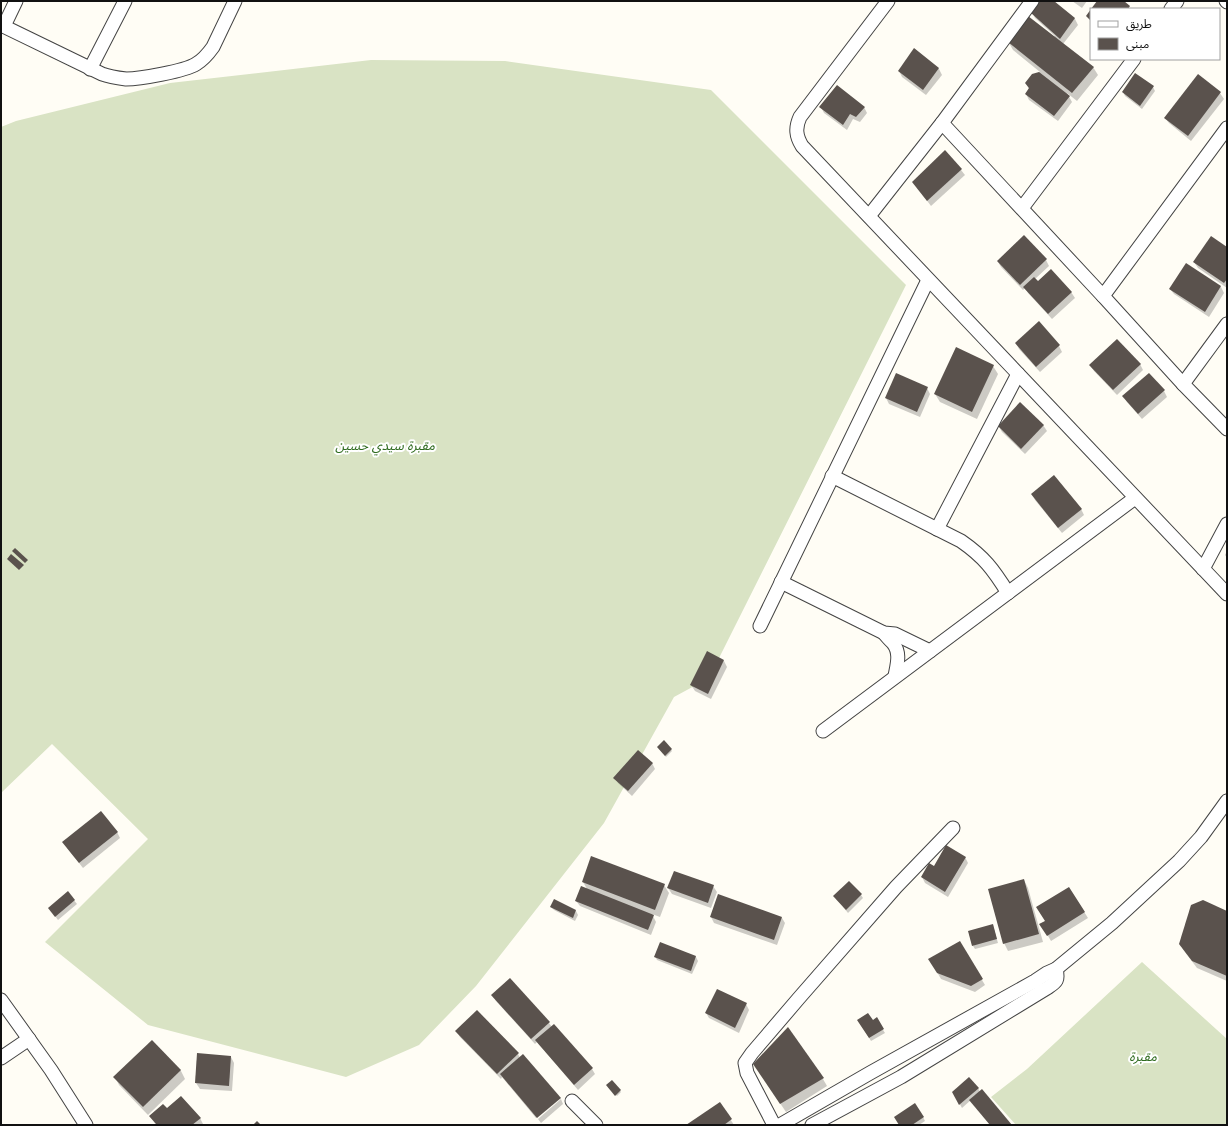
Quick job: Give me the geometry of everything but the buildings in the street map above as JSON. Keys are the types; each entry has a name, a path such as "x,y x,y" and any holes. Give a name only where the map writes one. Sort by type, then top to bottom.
{"street":[{"path":"16,1 3,26 90,69 114,78 128,79 176,71 190,67 203,59 208,54 235,1"},
{"path":"90,69 125,1"},
{"path":"888,1 800,117 797,126 797,137 802,146 1227,594"},
{"path":"869,216 942,123 1032,1"},
{"path":"1022,208 1133,60"},
{"path":"942,123 1022,208 1182,384 1227,429"},
{"path":"1102,296 1227,128"},
{"path":"760,626 928,280"},
{"path":"1182,384 1227,324"},
{"path":"936,529 1018,374"},
{"path":"832,476 974,549 993,569 1008,592"},
{"path":"823,731 1135,498"},
{"path":"1203,568 1227,524"},
{"path":"781,582 884,633 895,634 930,651"},
{"path":"884,633 893,643 897,652 898,662 895,676"},
{"path":"780,1125 1056,969 1112,923 1179,861 1201,837 1227,801"},
{"path":"774,1125 747,1074 745,1063 799,998 896,887 953,828"},
{"path":"812,1125 901,1077 1047,988 1057,979 1058,976 1056,969"},
{"path":"1,1000 29,1038 86,1125"},
{"path":"1,1058 29,1038"},
{"path":"572,1101 596,1125"}],"green space":[{"name":"مقبرة سيدي حسين","path":"371,60 505,61 711,90 906,285 709,678 674,697 604,823 476,986 419,1045 346,1077 148,1025 45,942 148,839 52,744 1,793 1,127 16,121 170,83"},
{"name":"مقبرة","path":"1142,962 1227,1039 1227,1125 1016,1125 991,1097 1027,1069"}]}
